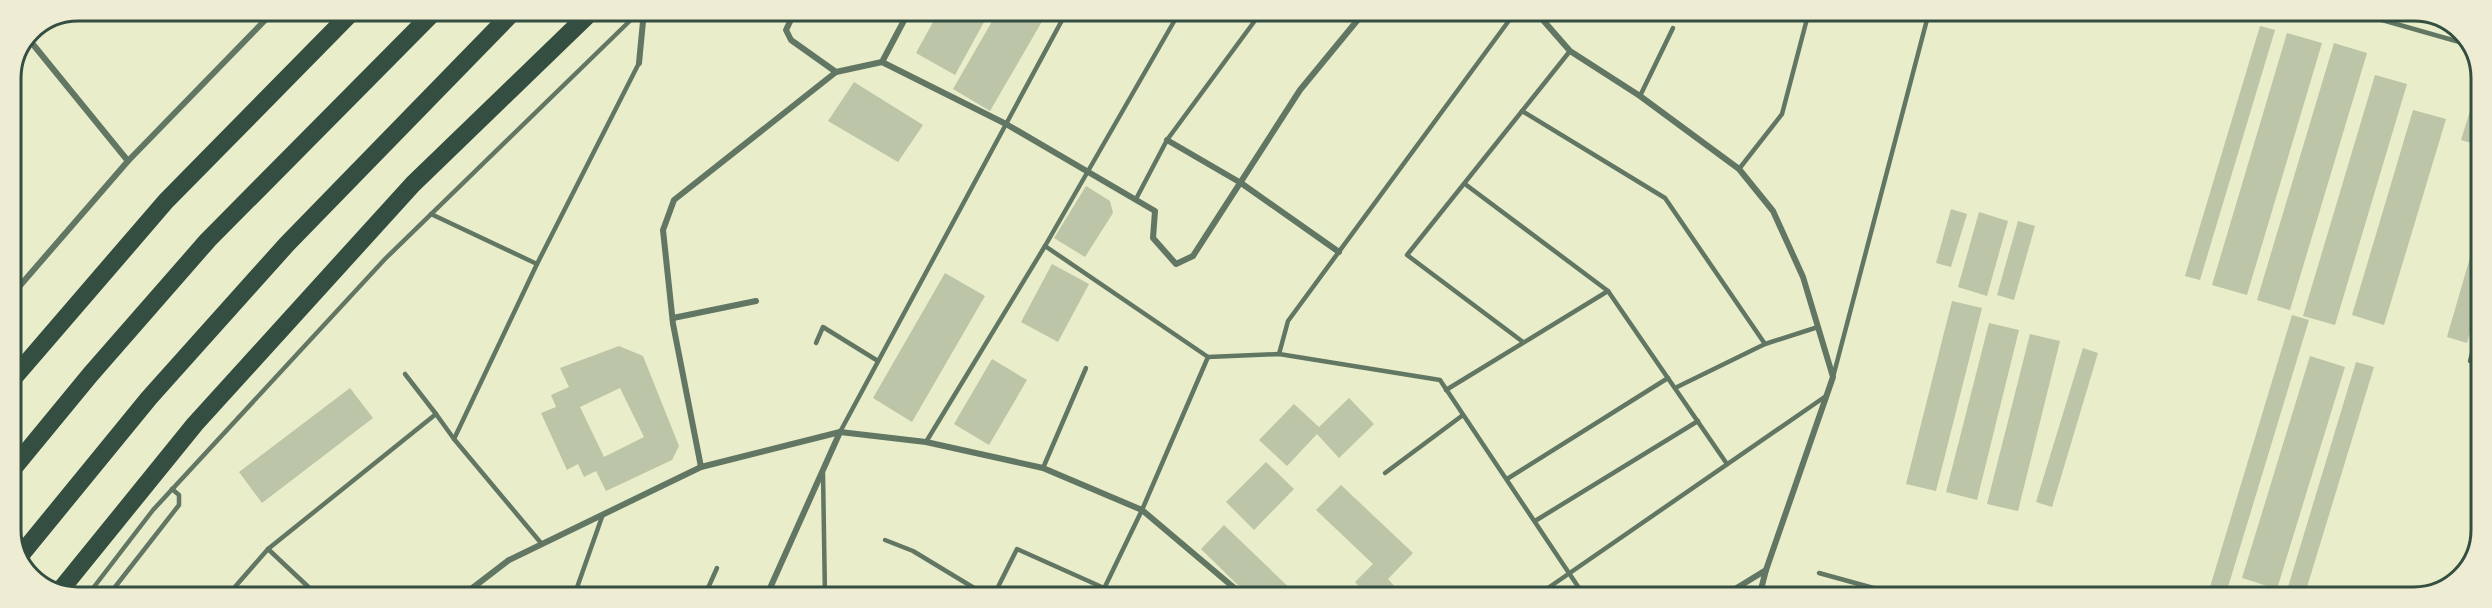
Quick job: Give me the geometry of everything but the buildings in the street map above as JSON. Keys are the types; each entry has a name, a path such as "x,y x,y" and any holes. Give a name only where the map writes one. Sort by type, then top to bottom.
{"highway":[{"path":"21,369 166,201 343,21"},
{"path":"21,459 90,375 208,240 425,21"},
{"path":"25,550 149,398 264,270 504,21"},
{"path":"64,585 195,424 413,184 582,21"}],"street":[{"path":"21,284 128,161 264,21"},
{"path":"639,63 641,21"},
{"path":"790,21 786,30 791,40 836,72"},
{"path":"882,62 904,21"},
{"path":"701,467 673,318 663,230 674,200 836,72 882,62 1006,124 1155,211 1153,238 1176,264 1193,256 1300,90 1357,21"},
{"path":"1544,21 1570,51 1640,96 1738,170 1773,211 1803,277 1833,377 1762,587"},
{"path":"33,44 128,161"},
{"path":"1167,140 1240,183 1339,252"},
{"path":"673,318 756,301"},
{"path":"770,587 840,432"},
{"path":"474,587 509,560 541,543 701,467 840,432 926,442 1043,468 1142,510 1233,587"},
{"path":"1738,587 1766,570"}],"lane":[{"path":"94,587 172,489 385,259 632,21"},
{"path":"840,432 1062,21"},
{"path":"926,442 1174,21"},
{"path":"1136,199 1167,140 1255,21"},
{"path":"1279,354 1288,321 1509,21"},
{"path":"1738,170 1782,114 1806,21"},
{"path":"1833,377 1927,21"},
{"path":"2386,21 2458,42"},
{"path":"1640,96 1673,28"},
{"path":"1523,342 1407,255 1570,51"},
{"path":"453,438 537,264 639,63"},
{"path":"1522,111 1665,198 1765,344"},
{"path":"926,442 1045,246 1087,171"},
{"path":"1465,184 1608,291 1727,464"},
{"path":"431,214 537,264"},
{"path":"1045,246 1208,357 1279,354 1440,380 1579,587"},
{"path":"1446,390 1608,291"},
{"path":"816,343 823,327 878,361"},
{"path":"1675,388 1765,344 1818,327"},
{"path":"1104,587 1142,510 1208,357"},
{"path":"2470,361 2471,357"},
{"path":"1043,468 1086,368"},
{"path":"405,374 453,438 541,543"},
{"path":"1507,479 1668,378"},
{"path":"1550,587 1828,395"},
{"path":"235,587 268,549 436,414"},
{"path":"1385,473 1463,415"},
{"path":"1535,521 1698,421"},
{"path":"823,470 825,587"},
{"path":"115,587 179,505 179,495 172,489"},
{"path":"577,587 603,514"},
{"path":"885,540 913,550 974,587"},
{"path":"268,549 308,587"},
{"path":"996,587 1017,549 1102,587"},
{"path":"708,587 717,568"},
{"path":"1819,573 1870,587"}]}
